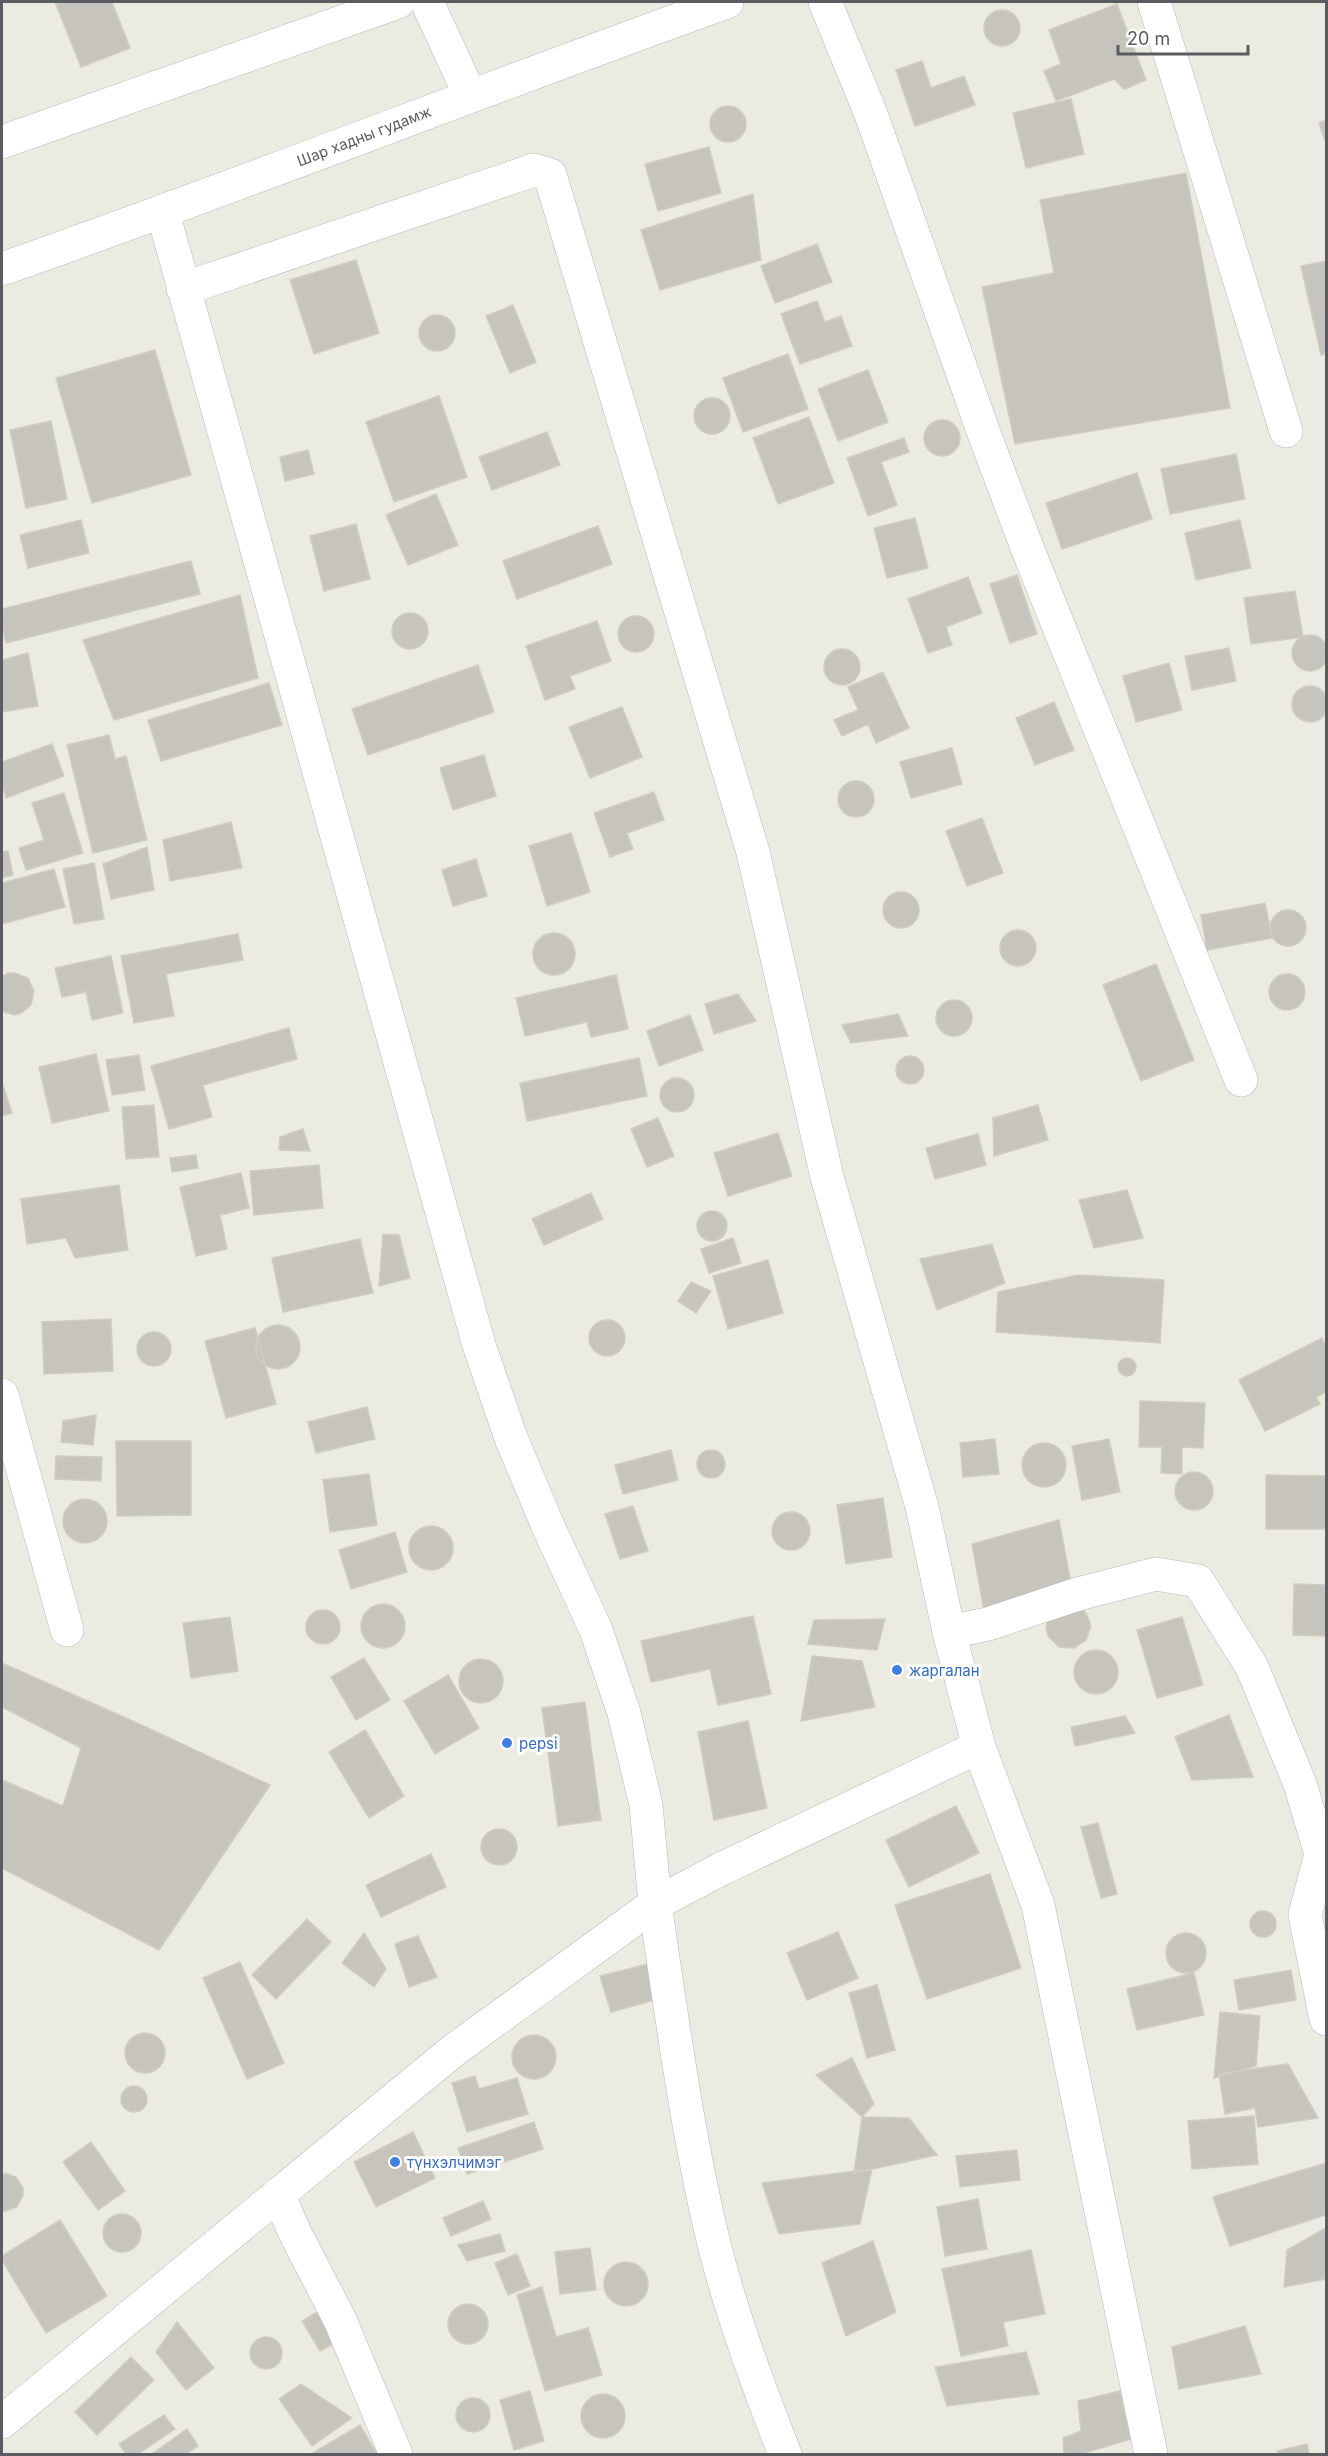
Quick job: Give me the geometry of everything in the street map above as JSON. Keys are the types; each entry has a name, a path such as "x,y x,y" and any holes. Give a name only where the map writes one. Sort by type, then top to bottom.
{"street":[{"path":"2,142 398,2"},
{"path":"427,2 470,95"},
{"name":"Шар хадны гудамж","path":"2,269 163,213 470,95 727,2"},
{"path":"825,2 871,114 982,428 1024,539 1241,1080"},
{"path":"1154,2 1286,431"},
{"path":"183,289 534,171 550,175 753,852 827,1177 921,1507 949,1632 979,1747 1038,1905 1151,2454"},
{"path":"163,213 479,1345 511,1438 596,1630 624,1713 646,1804 655,1904 697,2171 736,2321 785,2454"},
{"path":"2,1395 13,1473 67,1630"},
{"path":"949,1632 988,1624 1078,1594 1156,1574 1198,1581 1252,1667 1300,1784 1324,1853 1305,1915 1326,2019"},
{"path":"2,2422 454,2050 655,1904 721,1869 979,1747"},
{"path":"278,2194 295,2233 340,2320 396,2454"}],"building":[{"path":"55,2 112,2 130,48 81,67"},
{"path":"1117,4 1146,80 1124,89 1114,79 1056,101 1044,71 1061,64 1049,30"},
{"path":"1002,10 1015,15 1020,28 1015,41 1002,46 989,41 984,28 989,15"},
{"path":"922,61 931,88 964,76 975,105 915,126 896,70"},
{"path":"1071,99 1084,154 1026,168 1013,113"},
{"path":"728,106 741,111 746,124 741,137 728,142 715,137 710,124 715,111"},
{"path":"1326,120 1326,144 1319,123"},
{"path":"709,147 721,193 658,211 645,164"},
{"path":"1186,173 1230,408 1015,444 982,287 1054,273 1040,200"},
{"path":"753,194 761,260 660,290 641,230"},
{"path":"817,244 832,282 775,303 761,266"},
{"path":"356,260 379,333 314,354 290,280"},
{"path":"1326,261 1326,354 1321,355 1301,266"},
{"path":"817,301 825,322 841,316 852,346 800,364 781,314"},
{"path":"513,305 536,362 510,373 486,316"},
{"path":"437,315 450,320 455,333 450,346 437,351 424,346 419,333 424,320"},
{"path":"155,350 191,475 92,503 56,378"},
{"path":"788,354 808,409 743,432 723,378"},
{"path":"868,370 888,422 838,441 818,389"},
{"path":"439,396 467,477 394,502 366,422"},
{"path":"712,398 725,403 730,416 725,429 712,434 699,429 694,416 699,403"},
{"path":"809,417 834,483 778,504 753,438"},
{"path":"942,420 955,425 960,438 955,451 942,456 929,451 924,438 929,425"},
{"path":"51,421 67,499 26,508 10,430"},
{"path":"547,432 560,465 492,490 479,457"},
{"path":"904,438 909,452 881,462 897,505 868,516 847,458"},
{"path":"308,450 314,474 285,481 280,457"},
{"path":"1236,454 1245,499 1170,514 1161,469"},
{"path":"1137,473 1152,519 1062,549 1046,503"},
{"path":"436,494 458,545 408,565 386,515"},
{"path":"915,518 928,568 887,578 874,528"},
{"path":"81,520 89,553 28,568 20,535"},
{"path":"1240,520 1251,568 1196,580 1185,533"},
{"path":"356,524 370,579 324,591 310,536"},
{"path":"598,526 612,564 517,599 503,561"},
{"path":"191,561 200,594 6,643 2,626 2,609"},
{"path":"1017,575 1037,634 1010,643 990,584"},
{"path":"968,577 982,613 946,627 952,645 928,653 908,599"},
{"path":"1295,591 1303,637 1251,644 1244,598"},
{"path":"240,595 258,678 114,720 83,640"},
{"path":"410,613 423,618 428,631 423,644 410,649 397,644 392,631 397,618"},
{"path":"636,616 649,621 654,634 649,647 636,652 623,647 618,634 623,621"},
{"path":"597,621 611,661 570,676 575,689 545,700 526,646"},
{"path":"1310,635 1323,640 1328,653 1323,666 1310,671 1297,666 1292,653 1297,640"},
{"path":"1229,648 1236,681 1192,690 1185,656"},
{"path":"842,649 855,654 860,667 855,680 842,685 829,680 824,667 829,654"},
{"path":"28,653 38,706 2,712 2,660"},
{"path":"1169,663 1182,710 1136,722 1123,676"},
{"path":"478,665 494,712 368,755 352,709"},
{"path":"883,672 909,728 876,743 868,724 842,736 834,720 858,710 848,687"},
{"path":"269,683 282,725 161,761 148,720"},
{"path":"1310,686 1323,691 1328,704 1323,717 1310,722 1297,717 1292,704 1297,691"},
{"path":"1054,702 1074,750 1035,765 1016,718"},
{"path":"622,707 642,757 590,778 569,727"},
{"path":"109,735 115,759 126,756 147,840 93,853 67,745"},
{"path":"52,744 64,776 6,798 2,785 2,762"},
{"path":"952,748 962,784 911,798 900,762"},
{"path":"484,755 496,796 453,810 440,768"},
{"path":"856,781 869,786 874,799 869,812 856,817 843,812 838,799 843,786"},
{"path":"654,792 664,820 627,833 633,849 610,857 594,813"},
{"path":"64,793 83,853 26,870 19,848 44,840 32,803"},
{"path":"982,818 1003,873 967,886 946,831"},
{"path":"231,822 242,868 170,881 163,840"},
{"path":"571,833 590,892 547,906 529,846"},
{"path":"147,847 154,890 111,899 103,864"},
{"path":"8,851 13,875 2,878 2,852"},
{"path":"476,859 487,896 453,906 442,870"},
{"path":"94,863 104,919 74,924 63,869"},
{"path":"54,869 65,907 2,924 2,883"},
{"path":"901,892 914,897 919,910 914,923 901,928 888,923 883,910 888,897"},
{"path":"1265,903 1272,938 1207,950 1201,915"},
{"path":"1288,910 1301,915 1306,928 1301,941 1288,946 1275,941 1270,928 1275,915"},
{"path":"1018,930 1031,935 1036,948 1031,961 1018,966 1005,961 1000,948 1005,935"},
{"path":"554,933 569,939 575,954 569,969 554,975 539,969 533,954 539,939"},
{"path":"238,934 243,960 166,974 174,1016 134,1023 121,956"},
{"path":"111,956 123,1013 92,1020 86,992 62,997 55,968"},
{"path":"1156,964 1194,1060 1141,1081 1103,985"},
{"path":"8,973 28,978 34,991 31,1005 21,1013 14,1015 2,1011 2,977"},
{"path":"1287,974 1300,979 1305,992 1300,1005 1287,1010 1274,1005 1269,992 1274,979"},
{"path":"616,975 628,1029 591,1037 587,1022 525,1036 516,998"},
{"path":"738,994 756,1021 714,1034 705,1004"},
{"path":"954,1000 967,1005 972,1018 967,1031 954,1036 941,1031 936,1018 941,1005"},
{"path":"898,1014 908,1036 851,1043 842,1025"},
{"path":"690,1015 703,1050 659,1066 647,1031"},
{"path":"289,1028 297,1059 203,1085 212,1117 169,1129 151,1066"},
{"path":"96,1054 109,1111 52,1123 39,1067"},
{"path":"139,1055 145,1090 112,1095 106,1060"},
{"path":"910,1056 920,1060 924,1070 920,1080 910,1084 900,1080 896,1070 900,1060"},
{"path":"639,1058 647,1096 527,1121 520,1083"},
{"path":"677,1078 689,1083 694,1095 689,1107 677,1112 665,1107 660,1095 665,1083"},
{"path":"2,1082 12,1113 2,1116"},
{"path":"154,1105 159,1157 126,1159 122,1107"},
{"path":"1038,1105 1048,1140 994,1156 993,1118"},
{"path":"658,1118 674,1156 647,1167 631,1129"},
{"path":"303,1129 310,1151 279,1150 280,1137"},
{"path":"778,1133 792,1176 728,1196 714,1153"},
{"path":"978,1134 986,1165 935,1179 926,1148"},
{"path":"196,1155 198,1168 172,1172 170,1158"},
{"path":"319,1165 323,1208 254,1215 250,1171"},
{"path":"241,1173 249,1208 220,1215 227,1249 196,1256 180,1187"},
{"path":"119,1185 128,1250 75,1258 66,1238 27,1244 21,1199"},
{"path":"1127,1190 1143,1238 1094,1248 1079,1200"},
{"path":"591,1193 603,1219 544,1245 532,1219"},
{"path":"712,1211 722,1216 727,1226 722,1236 712,1241 702,1236 697,1226 702,1216"},
{"path":"383,1234 399,1235 410,1278 379,1286"},
{"path":"733,1238 741,1263 709,1273 701,1249"},
{"path":"360,1239 373,1293 283,1312 272,1258"},
{"path":"992,1244 1005,1283 937,1310 920,1259"},
{"path":"768,1260 783,1313 728,1329 713,1276"},
{"path":"1078,1275 1164,1280 1160,1343 996,1332 998,1292"},
{"path":"691,1282 711,1291 696,1313 678,1301"},
{"path":"111,1319 113,1371 44,1374 42,1322"},
{"path":"607,1320 620,1325 625,1338 620,1351 607,1356 594,1351 589,1338 594,1325"},
{"path":"278,1325 294,1331 300,1347 294,1363 278,1369 262,1363 256,1347 262,1331"},
{"path":"255,1328 276,1404 226,1418 205,1341"},
{"path":"154,1332 166,1337 171,1349 166,1361 154,1366 142,1361 137,1349 142,1337"},
{"path":"1322,1338 1326,1347 1326,1392 1316,1397 1320,1404 1265,1431 1239,1380"},
{"path":"1127,1358 1133,1361 1136,1367 1133,1373 1127,1376 1121,1373 1118,1367 1121,1361"},
{"path":"1140,1401 1205,1403 1203,1448 1182,1447 1182,1474 1161,1473 1162,1447 1139,1447"},
{"path":"367,1407 375,1439 316,1453 308,1422"},
{"path":"96,1415 93,1445 61,1442 63,1421"},
{"path":"995,1439 999,1474 963,1477 960,1443"},
{"path":"1109,1439 1120,1492 1082,1500 1072,1446"},
{"path":"116,1441 191,1441 191,1515 117,1516"},
{"path":"1044,1443 1060,1449 1066,1465 1060,1481 1044,1487 1028,1481 1022,1465 1028,1449"},
{"path":"671,1450 678,1480 623,1494 615,1465"},
{"path":"711,1450 721,1454 725,1464 721,1474 711,1478 701,1474 697,1464 701,1454"},
{"path":"56,1456 102,1457 101,1481 55,1479"},
{"path":"1194,1472 1207,1478 1213,1491 1207,1504 1194,1510 1181,1504 1175,1491 1181,1478"},
{"path":"369,1474 377,1525 330,1532 323,1480"},
{"path":"1266,1475 1326,1476 1326,1529 1266,1529"},
{"path":"883,1498 892,1557 846,1564 837,1505"},
{"path":"85,1499 101,1505 107,1521 101,1537 85,1543 69,1537 63,1521 69,1505"},
{"path":"633,1506 648,1551 620,1559 605,1514"},
{"path":"791,1512 804,1518 810,1531 804,1544 791,1550 778,1544 772,1531 778,1518"},
{"path":"1059,1520 1071,1583 985,1616 972,1544"},
{"path":"431,1526 447,1532 453,1548 447,1564 431,1570 415,1564 409,1548 415,1532"},
{"path":"395,1532 407,1572 351,1589 339,1550"},
{"path":"1294,1584 1326,1585 1326,1636 1293,1635"},
{"path":"383,1604 399,1610 405,1626 399,1642 383,1648 367,1642 361,1626 367,1610"},
{"path":"1081,1608 1086,1613 1091,1626 1086,1640 1074,1648 1059,1647 1048,1636 1047,1621"},
{"path":"323,1610 335,1615 340,1627 335,1639 323,1644 311,1639 306,1627 311,1615"},
{"path":"753,1616 771,1694 718,1705 710,1669 651,1682 641,1641"},
{"path":"230,1617 238,1671 191,1678 183,1623"},
{"path":"1182,1617 1203,1685 1157,1698 1137,1630"},
{"path":"885,1619 877,1650 808,1644 814,1620"},
{"path":"1096,1650 1112,1656 1118,1672 1112,1688 1096,1694 1080,1688 1074,1672 1080,1656"},
{"path":"812,1656 862,1661 875,1707 801,1721"},
{"path":"364,1658 390,1700 356,1720 331,1677"},
{"path":"481,1659 497,1665 503,1681 497,1697 481,1703 465,1697 459,1681 465,1665"},
{"path":"2,1663 270,1785 159,1950 2,1868 2,1780 63,1806 81,1748 2,1707"},
{"path":"448,1675 479,1728 435,1754 404,1701"},
{"path":"585,1702 601,1820 558,1826 542,1708"},
{"path":"1229,1715 1253,1777 1192,1780 1175,1737"},
{"path":"1125,1716 1135,1733 1075,1746 1071,1727"},
{"path":"748,1721 767,1808 714,1820 698,1732"},
{"path":"365,1730 404,1796 369,1818 329,1752"},
{"path":"956,1806 979,1853 909,1887 886,1840"},
{"path":"1098,1823 1117,1894 1101,1898 1081,1827"},
{"path":"499,1829 512,1834 517,1847 512,1860 499,1865 486,1860 481,1847 486,1834"},
{"path":"431,1854 446,1887 381,1917 366,1885"},
{"path":"990,1874 1021,1968 927,1999 895,1905"},
{"path":"1263,1911 1272,1915 1276,1924 1272,1933 1263,1937 1254,1933 1250,1924 1254,1915"},
{"path":"307,1919 331,1942 276,1999 252,1975"},
{"path":"838,1932 858,1978 807,2000 787,1953"},
{"path":"364,1933 386,1969 374,1987 342,1963"},
{"path":"1186,1933 1200,1939 1206,1953 1200,1967 1186,1973 1172,1967 1166,1953 1172,1939"},
{"path":"418,1936 437,1977 409,1987 395,1944"},
{"path":"240,1962 284,2063 247,2079 203,1978"},
{"path":"648,1964 658,1999 611,2012 600,1976"},
{"path":"1291,1970 1296,2000 1239,2010 1234,1980"},
{"path":"1194,1973 1204,2015 1137,2030 1127,1989"},
{"path":"877,1985 895,2050 867,2058 849,1993"},
{"path":"1220,2012 1260,2016 1256,2066 1214,2078"},
{"path":"145,2033 159,2039 165,2053 159,2067 145,2073 131,2067 125,2053 131,2039"},
{"path":"534,2035 550,2041 556,2057 550,2073 534,2079 518,2073 512,2057 518,2041"},
{"path":"852,2058 874,2104 862,2117 816,2075"},
{"path":"1288,2064 1318,2118 1258,2127 1255,2108 1225,2114 1219,2074"},
{"path":"475,2076 479,2089 517,2078 528,2114 467,2132 452,2083"},
{"path":"134,2086 143,2090 147,2099 143,2108 134,2112 125,2108 121,2099 125,2090"},
{"path":"1254,2116 1258,2164 1192,2169 1188,2121"},
{"path":"862,2117 909,2118 937,2155 854,2173"},
{"path":"534,2122 543,2149 467,2174 458,2148"},
{"path":"413,2132 435,2178 376,2207 354,2162"},
{"path":"91,2142 125,2191 98,2210 63,2162"},
{"path":"1017,2150 1020,2180 960,2187 956,2156"},
{"path":"1326,2163 1326,2215 1230,2246 1213,2197"},
{"path":"872,2169 860,2224 779,2234 762,2183"},
{"path":"2,2174 16,2177 23,2188 23,2195 17,2207 2,2211"},
{"path":"978,2199 987,2249 945,2256 937,2207"},
{"path":"483,2201 491,2219 451,2236 443,2218"},
{"path":"122,2214 135,2220 141,2233 135,2246 122,2252 109,2246 103,2233 109,2220"},
{"path":"60,2220 107,2296 46,2333 2,2260 2,2256"},
{"path":"1326,2228 1326,2279 1284,2287 1287,2250"},
{"path":"500,2234 505,2251 467,2261 458,2245"},
{"path":"873,2241 896,2312 846,2336 822,2263"},
{"path":"590,2248 596,2290 560,2294 555,2252"},
{"path":"1031,2250 1045,2314 1003,2322 1008,2346 961,2356 942,2269"},
{"path":"517,2254 530,2286 508,2295 495,2263"},
{"path":"626,2262 642,2268 648,2284 642,2300 626,2306 610,2300 604,2284 610,2268"},
{"path":"542,2287 556,2337 588,2328 602,2375 545,2391 517,2295"},
{"path":"468,2304 482,2310 488,2324 482,2338 468,2344 454,2338 448,2324 454,2310"},
{"path":"317,2312 335,2343 320,2351 302,2321"},
{"path":"177,2322 214,2368 186,2390 156,2352"},
{"path":"1245,2326 1261,2374 1179,2389 1172,2347"},
{"path":"266,2337 277,2342 282,2353 277,2364 266,2369 255,2364 250,2353 255,2342"},
{"path":"1026,2352 1039,2394 947,2406 935,2367"},
{"path":"131,2357 154,2380 97,2435 75,2412"},
{"path":"301,2384 352,2418 312,2446 279,2399"},
{"path":"530,2391 544,2441 514,2450 500,2400"},
{"path":"1120,2391 1131,2439 1081,2454 1064,2454 1063,2438 1081,2431 1078,2401"},
{"path":"603,2394 619,2400 625,2416 619,2432 603,2438 587,2432 581,2416 587,2400"},
{"path":"473,2398 485,2403 490,2415 485,2427 473,2432 461,2427 456,2415 461,2403"},
{"path":"164,2415 175,2429 138,2454 126,2454 119,2444"},
{"path":"360,2425 377,2454 311,2454"},
{"path":"187,2429 198,2446 186,2454 152,2454"},
{"path":"1307,2444 1309,2454 1278,2454 1277,2451"}],"place":[{"name":"жаргалан","path":"897,1670"},
{"name":"pepsi","path":"507,1743"},
{"name":"түнхэлчимэг","path":"395,2162"}]}
